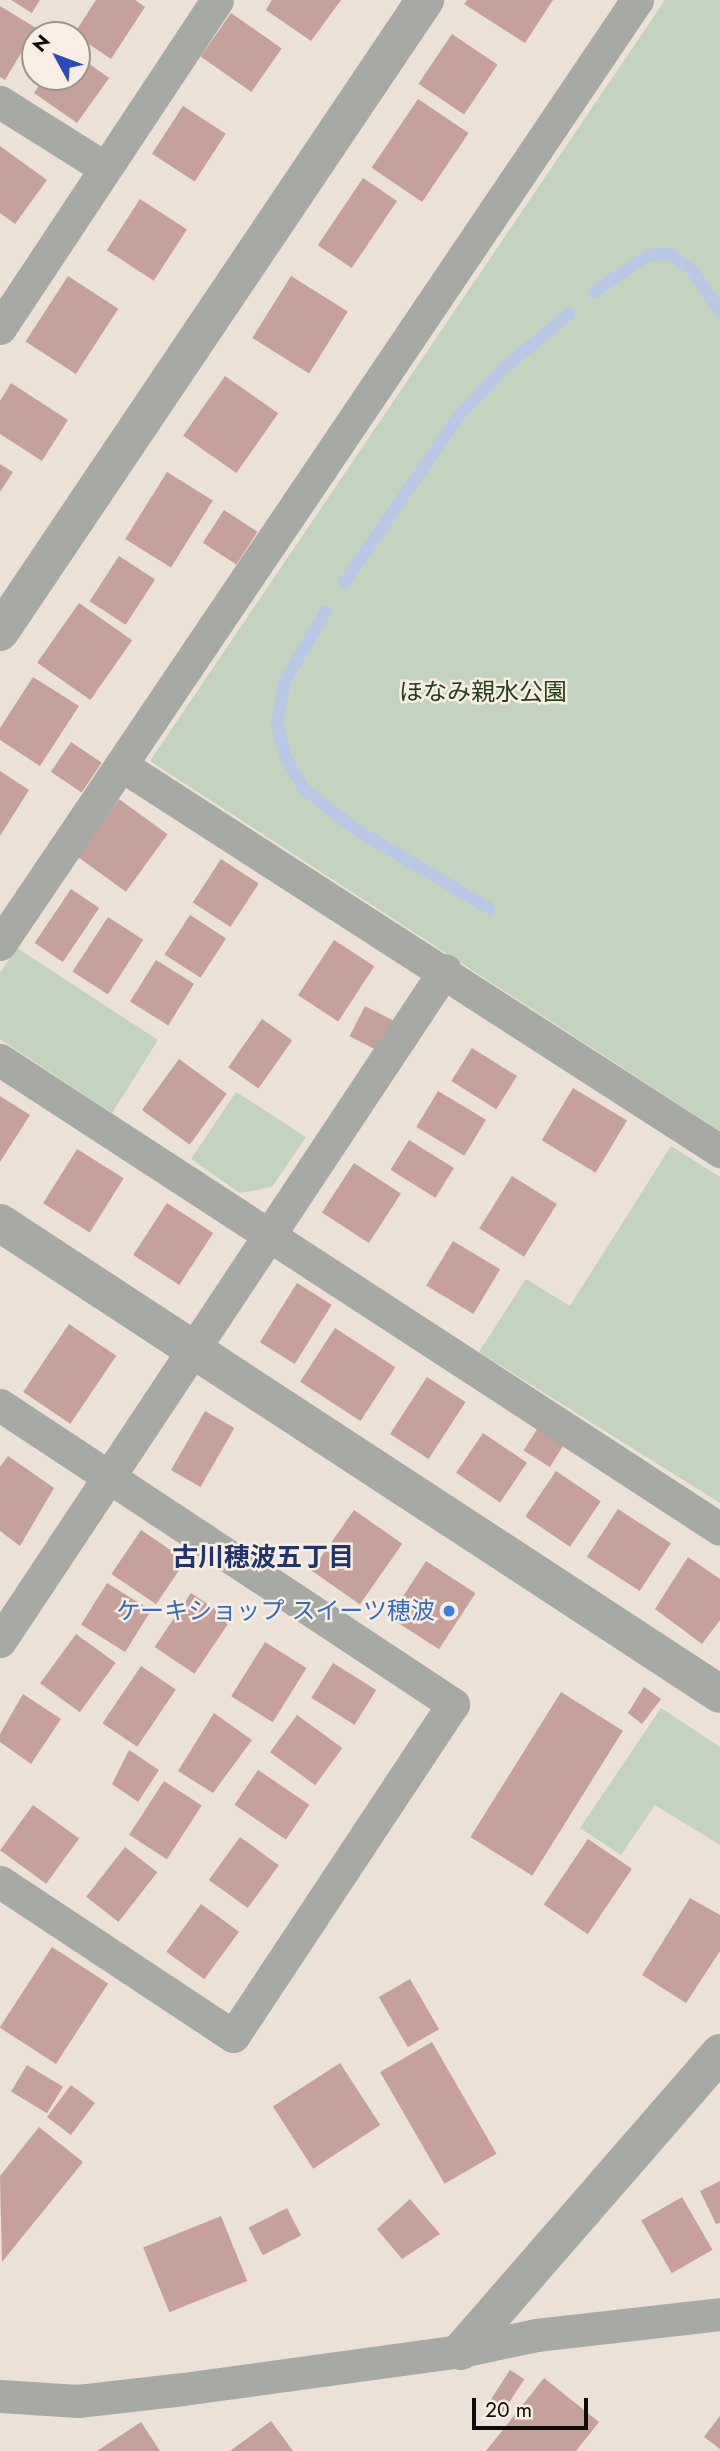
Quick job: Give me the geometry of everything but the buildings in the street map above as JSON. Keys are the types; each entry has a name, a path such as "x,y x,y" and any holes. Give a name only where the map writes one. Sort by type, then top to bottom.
{"street":[{"path":"0,632 425,0"},
{"path":"0,944 636,0"},
{"path":"0,328 105,169 205,4"},
{"path":"0,102 105,169"},
{"path":"121,765 445,970 720,1151"},
{"path":"0,1641 197,1350 445,970"},
{"path":"0,1060 720,1529"},
{"path":"0,1223 720,1694"},
{"path":"0,1405 453,1704 233,2036 0,1882"},
{"path":"461,2351 720,2053"},
{"path":"0,2396 78,2401 461,2351 536,2335 720,2314"}],"green space":[{"name":"ほなみ親水公園","path":"665,0 720,0 720,1131 150,761"},
{"path":"17,948 158,1040 112,1113 0,1039 0,973"},
{"path":"236,1092 306,1137 272,1187 240,1193 191,1159"},
{"path":"671,1146 720,1177 720,1503 479,1352 526,1279 570,1306"},
{"path":"661,1708 720,1747 720,1845 655,1805 621,1855 580,1828"}],"waterway":[{"path":"594,292 648,255 670,254 691,269 720,311"},
{"path":"344,583 458,417 504,368 569,314"},
{"path":"326,611 285,681 277,723 286,758 304,789 354,828 490,909"}],"place":[{"name":"ケーキショップ スイーツ穂波","path":"449,1611"}],"district":[{"name":"古川穂波五丁目","path":"263,1558"}]}
